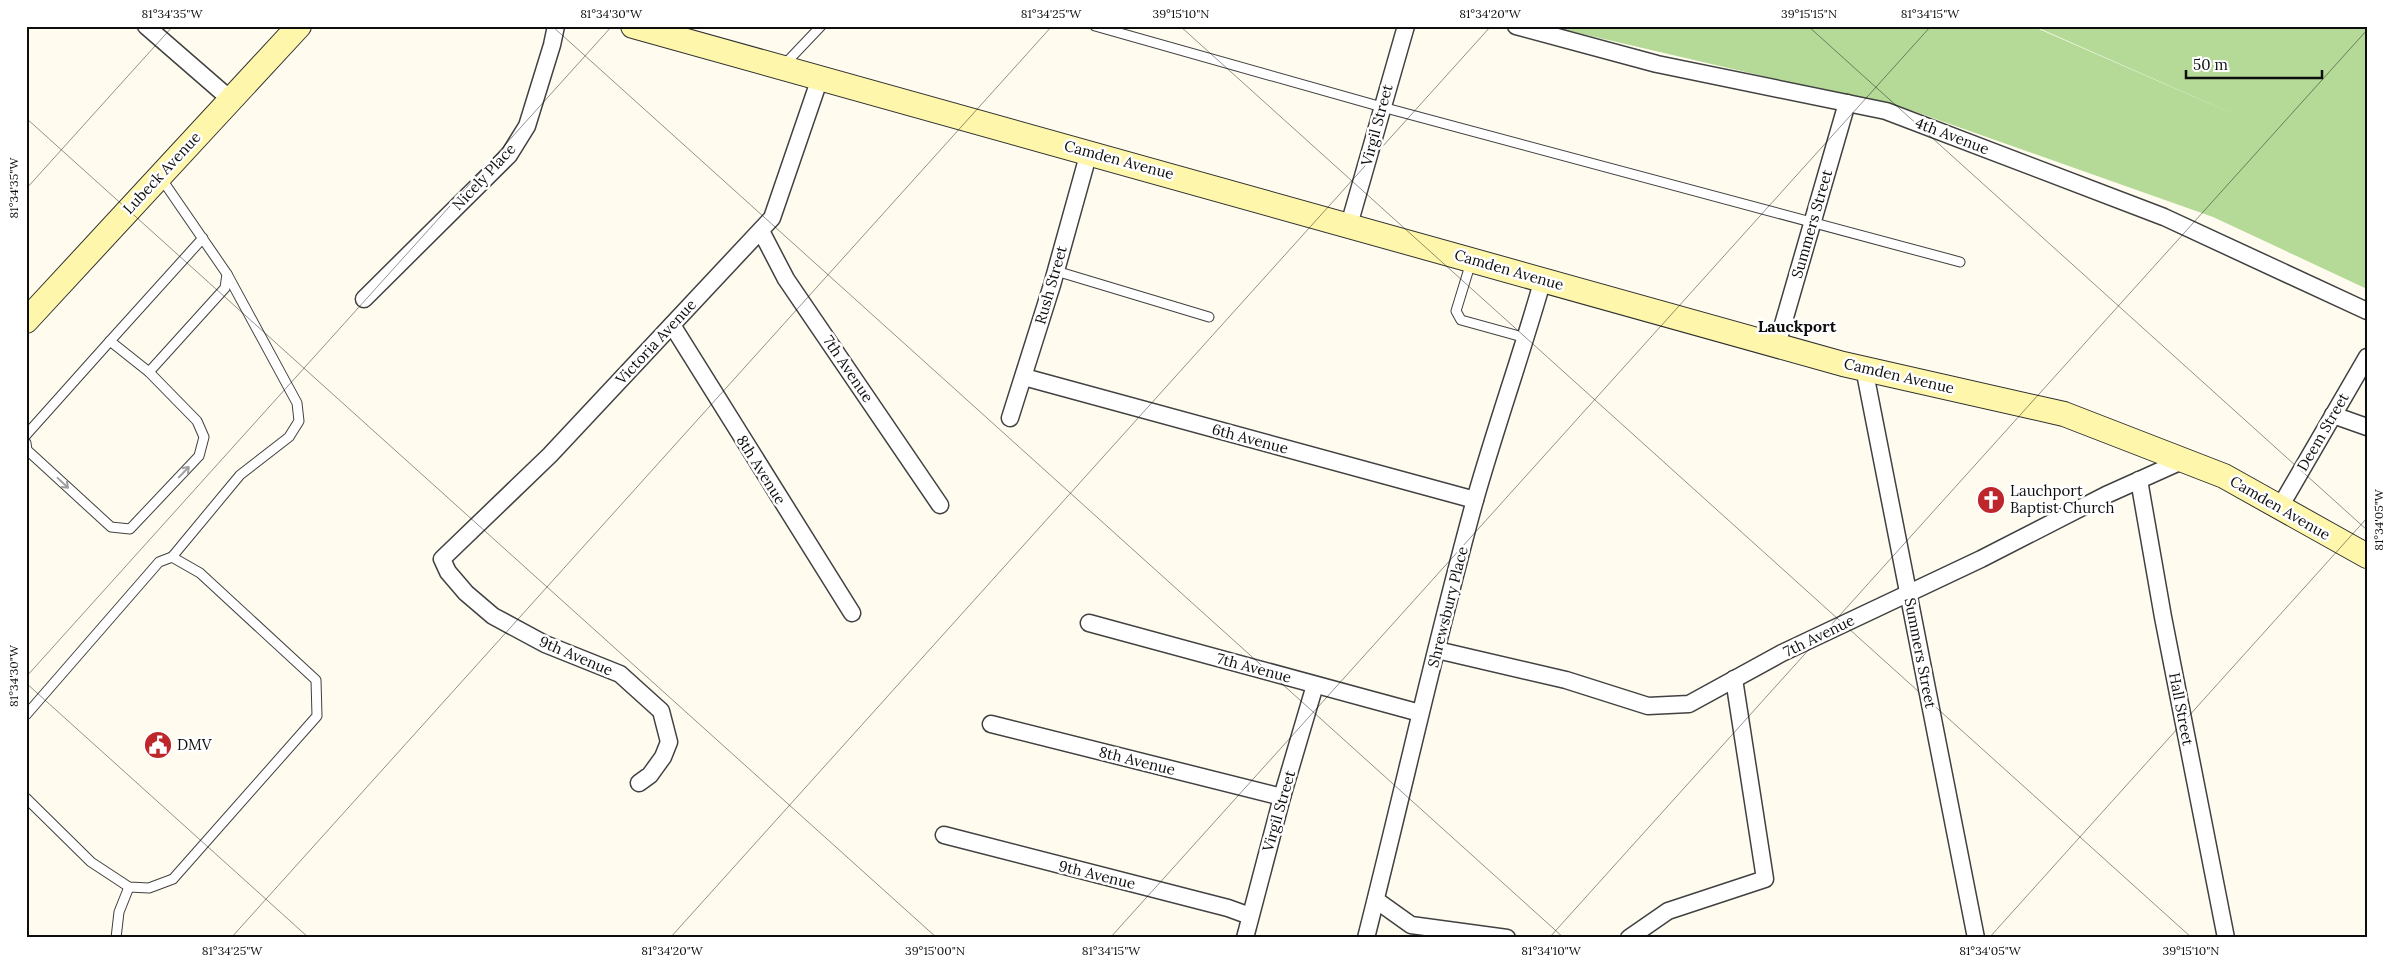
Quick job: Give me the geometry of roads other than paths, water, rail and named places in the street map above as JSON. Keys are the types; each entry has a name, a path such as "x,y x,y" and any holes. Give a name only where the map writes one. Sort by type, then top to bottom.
{"street":[{"path":"146,26 230,99"},
{"name":"Lubeck Avenue","path":"26,321 299,26"},
{"name":"Nicely Place","path":"364,300 509,155 527,126 556,26"},
{"name":"Camden Avenue","path":"633,26 1777,345 1864,368 2064,414 2224,476 2367,556"},
{"name":"Virgil Street","path":"1349,225 1406,26"},
{"name":"4th Avenue","path":"1516,26 1657,64 1886,111 2164,217 2367,312"},
{"name":"Victoria Avenue","path":"448,572 442,559 550,455 772,218 820,78"},
{"name":"Summers Street","path":"1777,345 1847,103"},
{"name":"Rush Street","path":"1010,418 1056,271 1089,152"},
{"name":"7th Avenue","path":"761,231 786,279 940,505"},
{"name":"Shrewsbury Place","path":"1366,938 1420,713 1438,650 1475,500 1543,279"},
{"name":"8th Avenue","path":"672,326 852,614"},
{"name":"Deem Street","path":"2280,507 2367,357"},
{"name":"Summers Street","path":"1864,368 1976,938"},
{"name":"6th Avenue","path":"1024,377 1475,500"},
{"path":"2333,415 2367,427"},
{"name":"7th Avenue","path":"1438,650 1566,680 1648,706 1688,704 1782,653 1981,559 2106,495 2184,460"},
{"name":"Hall Street","path":"2139,480 2163,617 2226,938"},
{"name":"9th Avenue","path":"448,572 466,593 493,616 544,644 620,674 661,711 669,742 663,757 650,775 639,783"},
{"name":"7th Avenue","path":"1089,623 1420,713"},
{"path":"1629,938 1668,911 1765,879 1734,679"},
{"name":"Virgil Street","path":"1245,938 1282,797 1315,685"},
{"name":"8th Avenue","path":"991,724 1282,797"},
{"name":"9th Avenue","path":"944,835 1228,908 1250,916"},
{"path":"1376,900 1411,925 1507,938"}],"lane":[{"path":"782,67 821,26"},
{"path":"1095,26 1382,107 1960,262"},
{"path":"26,714 159,562 172,557 240,475 289,437 299,421 296,403 227,274 160,176"},
{"path":"26,435 203,238"},
{"path":"1472,259 1456,310 1461,320 1526,338"},
{"path":"1056,271 1209,317"},
{"path":"149,372 225,288 227,274"},
{"path":"27,447 111,527 130,528 199,456 204,436 197,421 149,372 110,342"},
{"path":"26,798 91,862 129,887 149,888 173,879 317,716 316,680 200,572 172,557"},
{"path":"116,938 119,912 129,887"}],"place":[{"name":"Lauchport Baptist Church","path":"1991,500"},
{"name":"DMV","path":"158,745"}],"district":[{"name":"Lauckport","path":"1797,326"}]}
